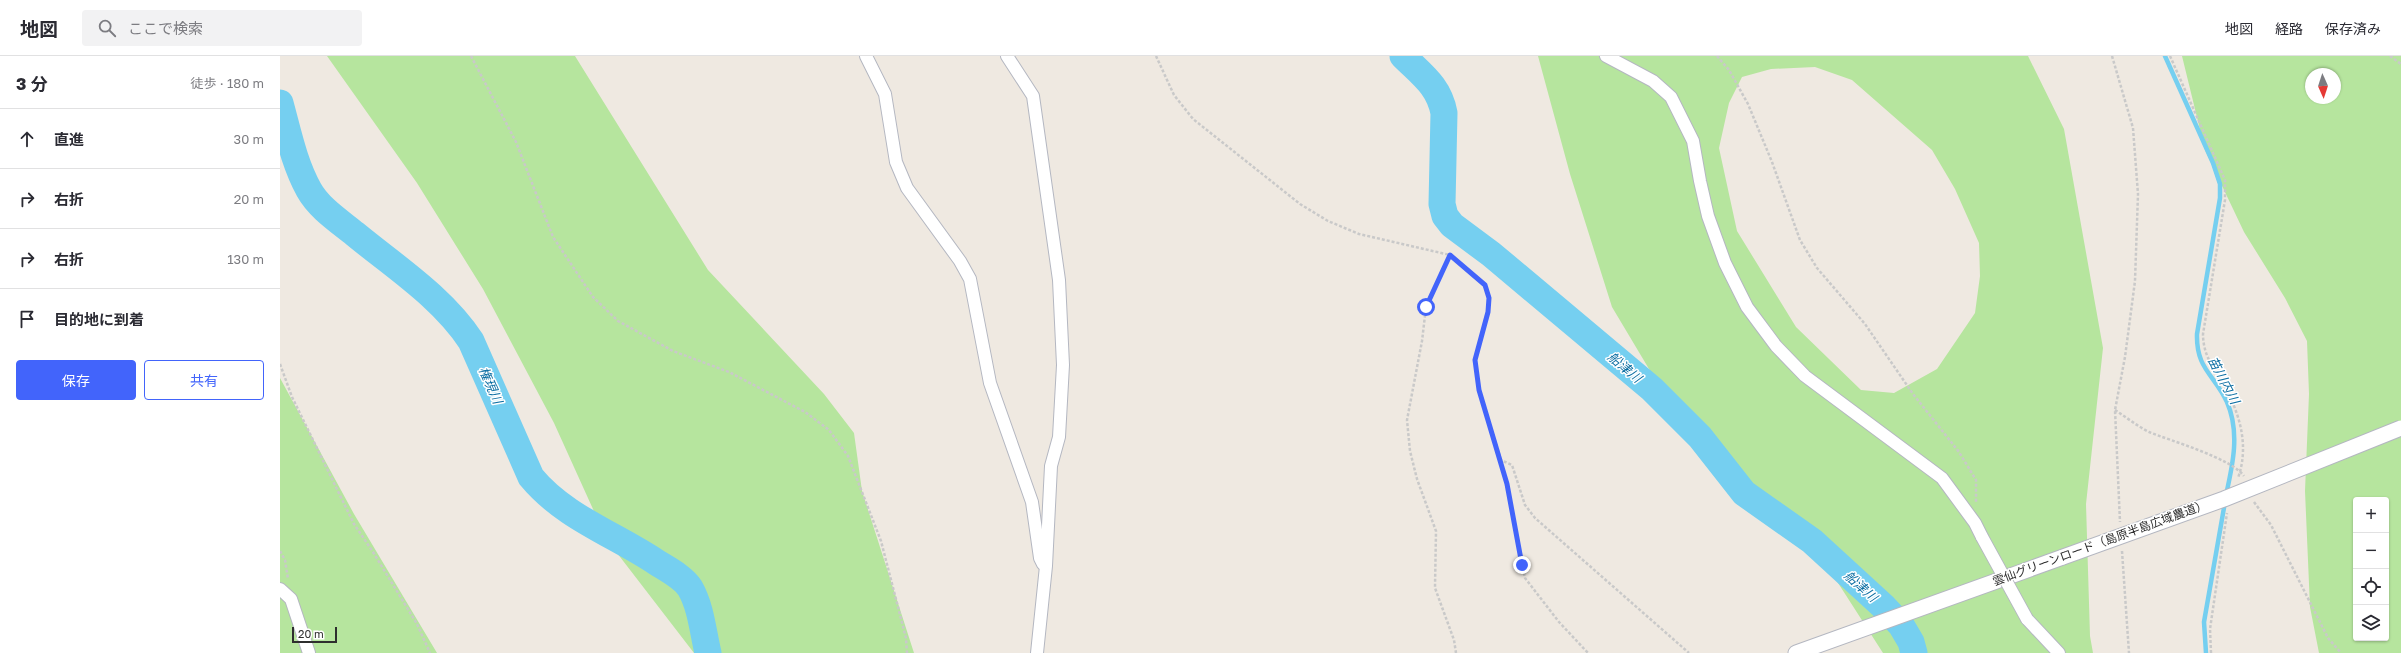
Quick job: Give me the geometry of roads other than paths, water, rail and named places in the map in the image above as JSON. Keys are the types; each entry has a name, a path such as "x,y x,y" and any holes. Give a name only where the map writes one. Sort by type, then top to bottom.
{"street":[{"path":"866,56 886,94 896,162 907,188 960,261 970,278 990,383 1032,502 1040,558 1046,566"},
{"path":"1007,56 1033,96 1059,280 1063,365 1059,437 1051,466 1046,566 1038,653"},
{"path":"1606,56 1654,81 1671,97 1693,141 1708,216 1725,263 1747,307 1776,346 1806,376 1942,478 1975,523 2027,619 2059,653"},
{"name":"雲仙グリーンロード（島原半島広域農道）","path":"1796,653 2224,500 2401,428"},
{"path":"280,589 291,599 309,653"}],"waterway":[{"name":"船津川","path":"1403,56 1434,88 1442,104 1444,113 1442,204 1445,216 1452,225 1491,254 1652,389 1700,437 1744,493 1812,541 1884,607 1901,625 1911,642 1914,653"},
{"name":"苗川内川","path":"2165,56 2213,163 2220,184 2220,198 2197,334 2197,346 2203,364 2222,392 2231,413 2234,448 2226,495"},
{"name":"権現川","path":"280,103 295,158 313,197 330,214 417,283 446,310 459,325 471,341 531,477 544,491 574,514 640,552 687,584 697,603 708,653"},
{"name":"苗川内川","path":"2206,653 2204,622 2225,502"}]}
